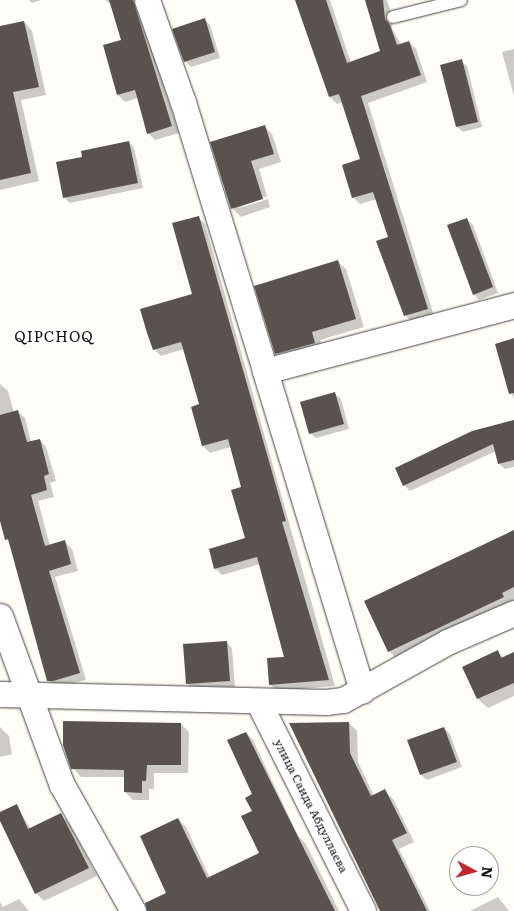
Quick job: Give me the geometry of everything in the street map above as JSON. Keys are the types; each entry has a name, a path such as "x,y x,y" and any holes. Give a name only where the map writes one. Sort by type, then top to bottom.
{"street":[{"path":"147,0 184,102 362,691"},
{"path":"265,371 514,305"},
{"path":"0,694 26,693 326,702 362,691 447,642 514,612"},
{"path":"0,616 26,693 62,785 133,911"},
{"name":"улица Саида Абдуллаева","path":"258,700 363,911"}],"lane":[{"path":"393,17 461,0"}],"building":[{"path":"109,0 133,0 172,126 147,134 135,90 117,95 103,45 121,40"},
{"path":"295,0 326,0 347,63 380,51 365,0 383,0 385,19 390,25 397,45 409,41 421,75 361,96 428,309 404,316 376,241 388,237 373,192 352,198 342,165 360,159 339,94 329,97"},
{"path":"205,18 215,52 184,62 172,29"},
{"path":"24,21 39,87 13,92 31,173 0,180 0,26"},
{"path":"462,59 478,122 456,127 440,65"},
{"path":"265,125 274,154 251,161 263,199 231,209 210,142"},
{"path":"129,141 138,183 63,198 56,162 82,157 81,151"},
{"path":"199,216 286,521 282,522 329,680 269,685 267,658 284,657 257,557 214,569 209,549 245,538 231,490 241,487 228,439 202,446 191,407 199,404 181,342 153,350 140,309 192,294 172,223"},
{"path":"467,218 493,287 473,295 447,225"},
{"path":"338,260 356,319 312,332 315,343 275,354 254,286"},
{"path":"514,338 514,393 509,394 495,344"},
{"path":"335,392 344,424 309,434 300,402"},
{"path":"18,410 27,442 40,439 49,474 44,476 47,490 31,495 45,546 65,540 71,564 49,571 80,673 53,681 47,681 8,539 5,540 0,521 0,415"},
{"path":"514,420 514,460 498,464 493,444 403,486 395,468 472,431"},
{"path":"514,530 514,587 502,593 504,597 388,652 364,601"},
{"path":"227,641 230,681 186,684 183,644"},
{"path":"498,650 501,658 514,652 514,683 477,699 462,667"},
{"path":"63,721 181,723 181,765 147,765 146,781 142,781 142,793 124,792 124,770 71,769 63,745"},
{"path":"349,722 350,753 371,796 385,789 407,833 392,840 427,911 380,911 289,723"},
{"path":"444,727 457,762 420,775 407,740"},
{"path":"246,732 335,911 147,911 145,903 166,893 140,836 178,818 207,878 259,853 241,816 252,811 245,798 252,794 227,740"},
{"path":"17,804 28,829 61,813 89,868 35,894 0,821 0,812"}],"district":[{"name":"QIPCHOQ","path":"54,336"}]}
